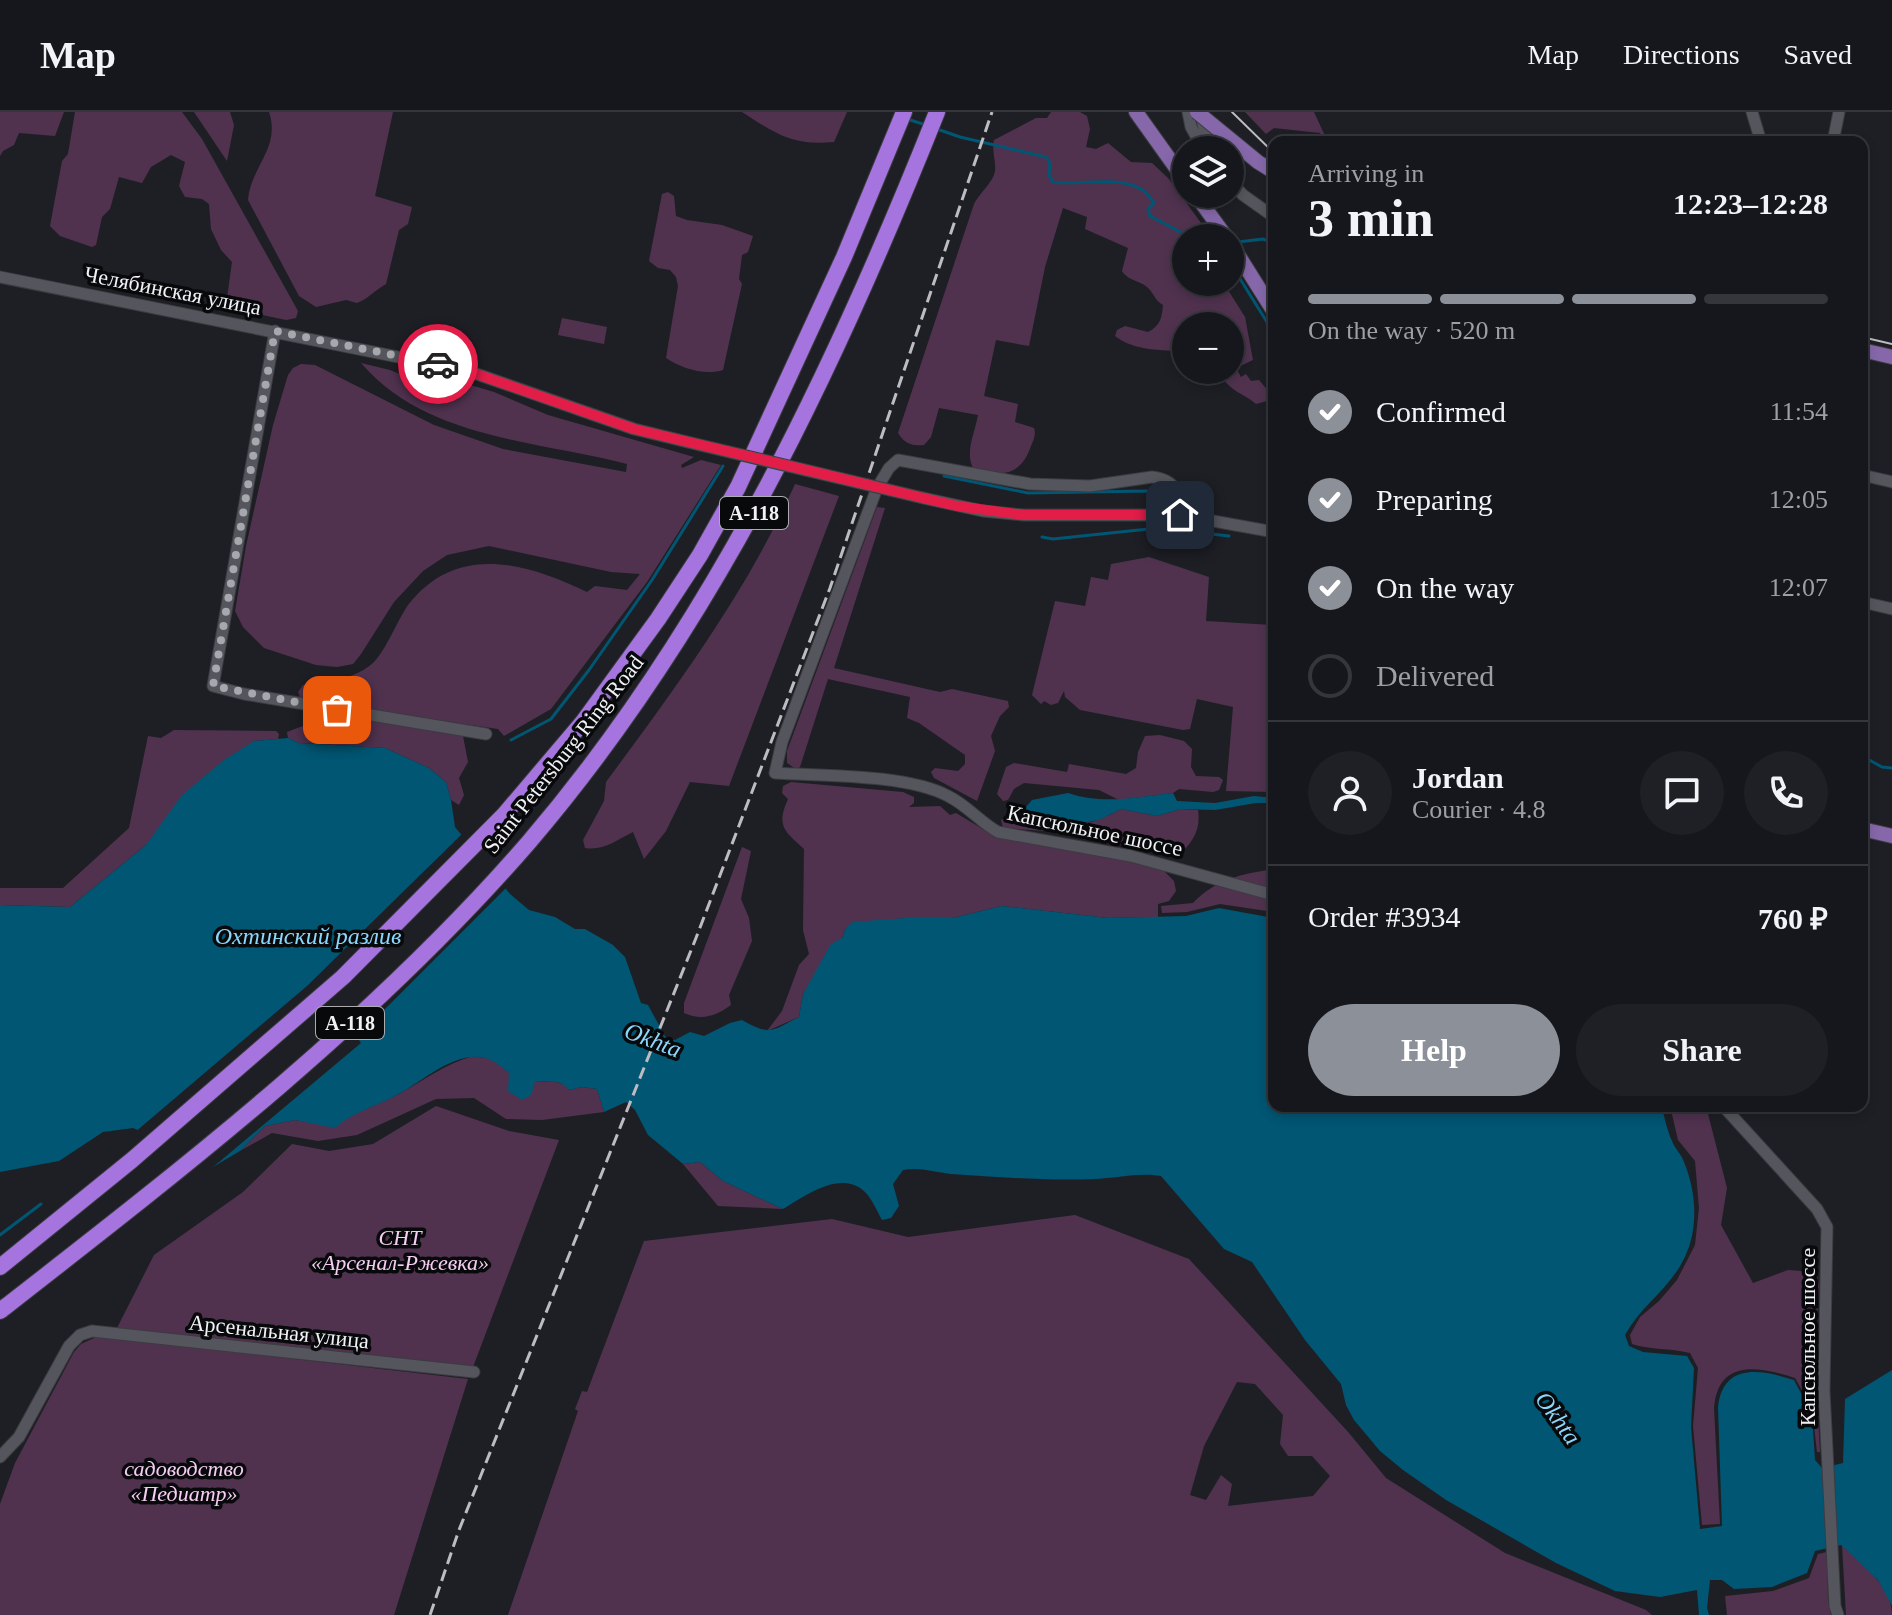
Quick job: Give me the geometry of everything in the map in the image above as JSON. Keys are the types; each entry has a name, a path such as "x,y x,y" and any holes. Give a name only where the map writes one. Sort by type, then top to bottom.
{"highway":[{"name":"Saint Petersburg Ring Road","path":"0,1267 132,1160 343,977 504,815 583,722 700,555 752,460 904,112"},
{"name":"Saint Petersburg Ring Road","path":"0,1311 155,1190 343,1030 442,935 529,841 609,739 680,636 761,500 829,365 937,112"}],"main road":[{"path":"1136,112 1172,162"},
{"path":"1198,112 1268,168"},
{"path":"1244,263 1268,302"},
{"path":"1868,351 1892,357"},
{"path":"1868,830 1892,836"}],"street":[{"path":"1188,112 1191,127 1197,136"},
{"path":"1198,112 1204,136"},
{"path":"1752,112 1759,136"},
{"path":"1834,136 1839,112"},
{"path":"1244,196 1268,213"},
{"name":"Челябинская улица","path":"0,277 468,371 634,429 983,511 1024,515 1180,515 1268,531"},
{"path":"275,331 213,686 244,694 486,734"},
{"name":"Капсюльное шоссе","path":"1180,515 1176,487 1163,478 1090,486 1030,484 898,460 877,488 782,742 775,773 917,786 946,795 998,832 1131,856 1268,893"},
{"path":"1868,476 1892,482"},
{"path":"1868,603 1892,609"},
{"name":"Капсюльное шоссе","path":"1728,1112 1817,1209 1827,1227 1823,1379 1838,1615"},
{"name":"Арсенальная улица","path":"0,1457 19,1437 69,1346 80,1335 92,1331 474,1372"}],"green space":[{"path":"0,112 64,112 55,136 19,133 14,145 0,156"},
{"path":"75,112 182,112 202,139 298,311 296,318 286,320 230,308 227,298 232,262 221,250 211,229 209,204 202,199 185,197 179,186 185,162 171,155 151,167 142,183 119,177 110,209 102,217 96,245 92,247 60,236 50,226"},
{"path":"194,112 230,112 234,125 227,161"},
{"path":"269,112 393,112 375,196 412,207 408,224 399,230 386,284 357,303 346,300 316,307 299,296 248,200 271,136"},
{"path":"742,112 847,112 834,142 819,143 785,137"},
{"path":"1051,112 1080,112 1087,116 1090,129 1086,147 1096,149 1108,143 1131,162 1152,163 1169,179 1172,183 1172,208 1190,208 1202,224 1172,224 1172,296 1232,296 1242,312 1172,312 1172,351 1140,347 1123,341 1115,336 1117,330 1125,326 1148,332 1152,330 1160,321 1163,305 1147,287 1122,271 1128,248 1085,229 1087,217 1063,208 1045,267 1029,346 996,340 984,396 1018,404 1015,422 1034,428 1035,433 1027,456 1016,469 993,473 974,470 971,463 970,450 978,415 939,408 931,437 924,445 909,444 898,433 974,204 994,175 994,140 1036,118 1047,118"},
{"path":"1245,112 1314,112 1325,136 1274,128 1266,134"},
{"path":"668,192 674,196 676,216 722,225 753,236 748,252 742,255 739,279 742,284 723,370 693,370 666,358 678,286 670,270 658,268 649,261 662,194"},
{"path":"1244,315 1245,317 1253,360 1244,364"},
{"path":"562,318 607,327 604,344 558,335"},
{"path":"361,363 390,370 426,385 460,382 494,392 548,415 694,457 681,465 682,468 701,460 721,465 647,582 551,709 504,736 498,729 301,700 298,692 303,685 345,678 368,667 385,647 408,605 427,585 448,572 493,564 516,567 587,592 595,586 627,590 640,574 611,572 489,546 447,555 423,571 394,602 353,664 337,667 316,665 264,648 243,627 235,611 273,425 288,375 301,364 315,365 434,425 503,449 626,472 627,464 521,442 451,422 418,408 387,388"},
{"path":"1246,374 1251,381 1259,380 1268,391 1268,398 1256,404 1228,384 1244,384"},
{"path":"795,484 839,496 729,786 690,782 666,831 644,859 633,832 604,846 585,848 583,840 604,801 606,782 733,601"},
{"path":"877,507 885,508 834,668 940,692 952,689 1008,701 1009,707 1000,716 991,736 995,751 977,801 934,778 931,772 935,768 958,771 965,764 965,755 907,718 910,697 828,679 800,767 796,769 787,763 787,751"},
{"path":"1149,557 1209,577 1206,621 1268,625 1268,792 1226,791 1233,707 1197,699 1190,729 1183,730 1080,710 1065,697 1064,691 1058,703 1051,705 1044,701 1041,704 1032,695 1055,601 1085,606 1091,577 1108,580 1111,564"},
{"path":"349,717 463,736 468,762 459,778 464,795 459,805 451,800 446,782 429,768 385,748 299,743 288,738 287,732 300,727"},
{"path":"174,730 276,731 279,734 278,739 254,741 146,845 70,907 0,905 0,888 63,888 129,828 148,736 161,738"},
{"path":"1160,735 1184,741 1192,749 1191,767 1196,776 1219,777 1223,780 1219,790 1179,789 1173,793 1119,800 1099,790 1024,783 1014,789 1008,800 1003,801 997,794 1006,767 1014,763 1067,772 1069,764 1126,774 1136,768 1138,752 1145,736"},
{"path":"791,782 903,792 914,797 914,803 909,807 940,806 950,815 956,813 991,834 1006,839 1159,866 1174,881 1176,891 1169,901 1158,904 1158,917 1108,918 1002,906 953,918 905,918 846,928 803,994 799,1017 767,1031 782,1011 799,965 809,954 803,930 804,849 787,832 783,822 788,799 782,793 783,786"},
{"path":"1121,809 1157,816 1181,809 1198,810 1197,830 1192,841 1178,856 1047,831 1003,828 1001,820 1027,817 1078,824 1095,821"},
{"path":"742,847 751,851 741,899 749,918 752,941 729,995 731,1005 709,1016 697,1017 684,1013 684,1003"},
{"path":"1268,870 1268,911 1220,904 1187,912 1162,913 1161,906 1193,903 1211,888"},
{"path":"473,1056 494,1059 509,1073 535,1082 553,1081 569,1090 582,1087 597,1089 604,1112 542,1120 506,1119 474,1098 436,1099 357,1135 318,1141 272,1133 240,1151 265,1126 295,1120 335,1127 443,1068"},
{"name":"СНТ «Арсенал-Ржевка»","path":"436,1106 509,1131 559,1140 473,1367 117,1328 154,1255 243,1192 292,1144 329,1151 373,1144"},
{"path":"1671,1112 1708,1112 1727,1188 1721,1225 1753,1283 1788,1270 1816,1272 1819,1283 1815,1364 1820,1452 1817,1452 1812,1408 1795,1378 1754,1369 1732,1374 1723,1381 1717,1392 1714,1408 1720,1524 1702,1525 1693,1426 1698,1368 1690,1353 1632,1344 1630,1335 1640,1317 1677,1280 1695,1245 1699,1208 1695,1161 1678,1140"},
{"path":"700,1162 723,1181 783,1209 718,1206 683,1164"},
{"path":"1075,1215 1189,1259 1349,1433 1386,1478 1505,1553 1652,1615 508,1615 578,1411 575,1409 582,1391 587,1392 644,1241 832,1219 908,1237","holes":["1237,1382 1255,1384 1283,1415 1280,1444 1288,1456 1312,1456 1330,1476 1313,1496 1228,1506 1232,1484 1221,1475 1206,1500 1190,1495 1204,1446"]},
{"name":"садоводство «Педиатр»","path":"94,1338 468,1379 394,1615 0,1615 0,1504 15,1463 74,1352 81,1344"},
{"path":"1842,1545 1881,1585 1891,1604 1892,1615 1846,1615"},
{"path":"1827,1552 1831,1615 1727,1615 1725,1596 1773,1591 1809,1578 1818,1554"}],"water":[{"name":"Охтинский разлив","path":"288,738 299,743 385,748 429,768 446,782 455,827 510,894 529,910 555,917 575,929 585,929 613,945 625,957 641,1003 648,1005 666,1038 675,1040 690,1032 704,1036 742,1020 771,1030 799,1017 803,994 831,944 842,938 853,922 953,918 1002,906 1108,918 1186,916 1219,908 1268,917 1268,1112 1663,1112 1670,1137 1689,1175 1694,1202 1693,1230 1686,1256 1679,1268 1625,1335 1629,1346 1643,1352 1687,1356 1694,1368 1691,1427 1700,1529 1722,1526 1718,1407 1721,1393 1735,1376 1756,1372 1794,1380 1812,1414 1815,1460 1822,1468 1843,1463 1845,1399 1892,1370 1892,1606 1878,1580 1841,1545 1815,1551 1807,1573 1772,1587 1734,1589 1722,1580 1710,1580 1709,1615 1699,1615 1697,1590 1660,1597 1615,1591 1556,1563 1446,1500 1380,1451 1354,1420 1346,1405 1341,1384 1305,1340 1252,1262 1224,1249 1161,1176 1040,1179 909,1169 903,1170 893,1184 899,1206 891,1218 882,1220 865,1192 845,1183 823,1187 783,1209 723,1181 700,1162 683,1164 648,1135 635,1110 626,1102 604,1112 597,1089 582,1087 569,1090 558,1082 549,1081 535,1082 531,1095 522,1100 508,1091 509,1073 492,1060 482,1057 461,1059 441,1067 335,1128 295,1120 265,1126 240,1151 208,1170 158,1139 133,1128 103,1132 59,1161 0,1172 0,905 70,907 146,845 182,795 224,760 254,741"},
{"path":"1068,793 1107,799 1173,793 1177,801 1215,803 1254,796 1268,797 1268,803 1215,810 1181,809 1157,816 1121,809 1099,820 1078,824 1035,821 1019,815 1032,800"}],"pier":[{"path":"464,832 508,886 357,1037 361,1043 206,1173 170,1162 155,1142 134,1133 307,986"}],"waterway":[{"path":"907,119 926,125"},
{"path":"937,129 1046,157 1053,182 1120,183 1141,189 1154,203 1148,209 1150,216 1172,228"},
{"path":"1244,241 1268,241"},
{"path":"1244,285 1267,322 1268,331"},
{"path":"511,740 551,719 589,670 652,580 723,466"},
{"path":"944,476 1028,493 1159,493"},
{"path":"1042,537 1053,539 1158,528 1229,536"},
{"path":"1868,759 1882,767 1892,768"},
{"path":"0,1235 41,1204"}],"tram line":[{"path":"1232,112 1268,147"},
{"path":"1868,338 1892,344"}],"railway":[{"path":"430,1615 459,1530 696,938 830,588 992,112"}],"way so far":[{"path":"337,710 213,686 275,331 438,364"}],"route":[{"path":"438,364 468,371 634,429 957,506 1024,515 1180,515"}],"water label":[{"name":"Okhta","path":"653,1040"},
{"name":"Okhta","path":"1558,1418"}]}
